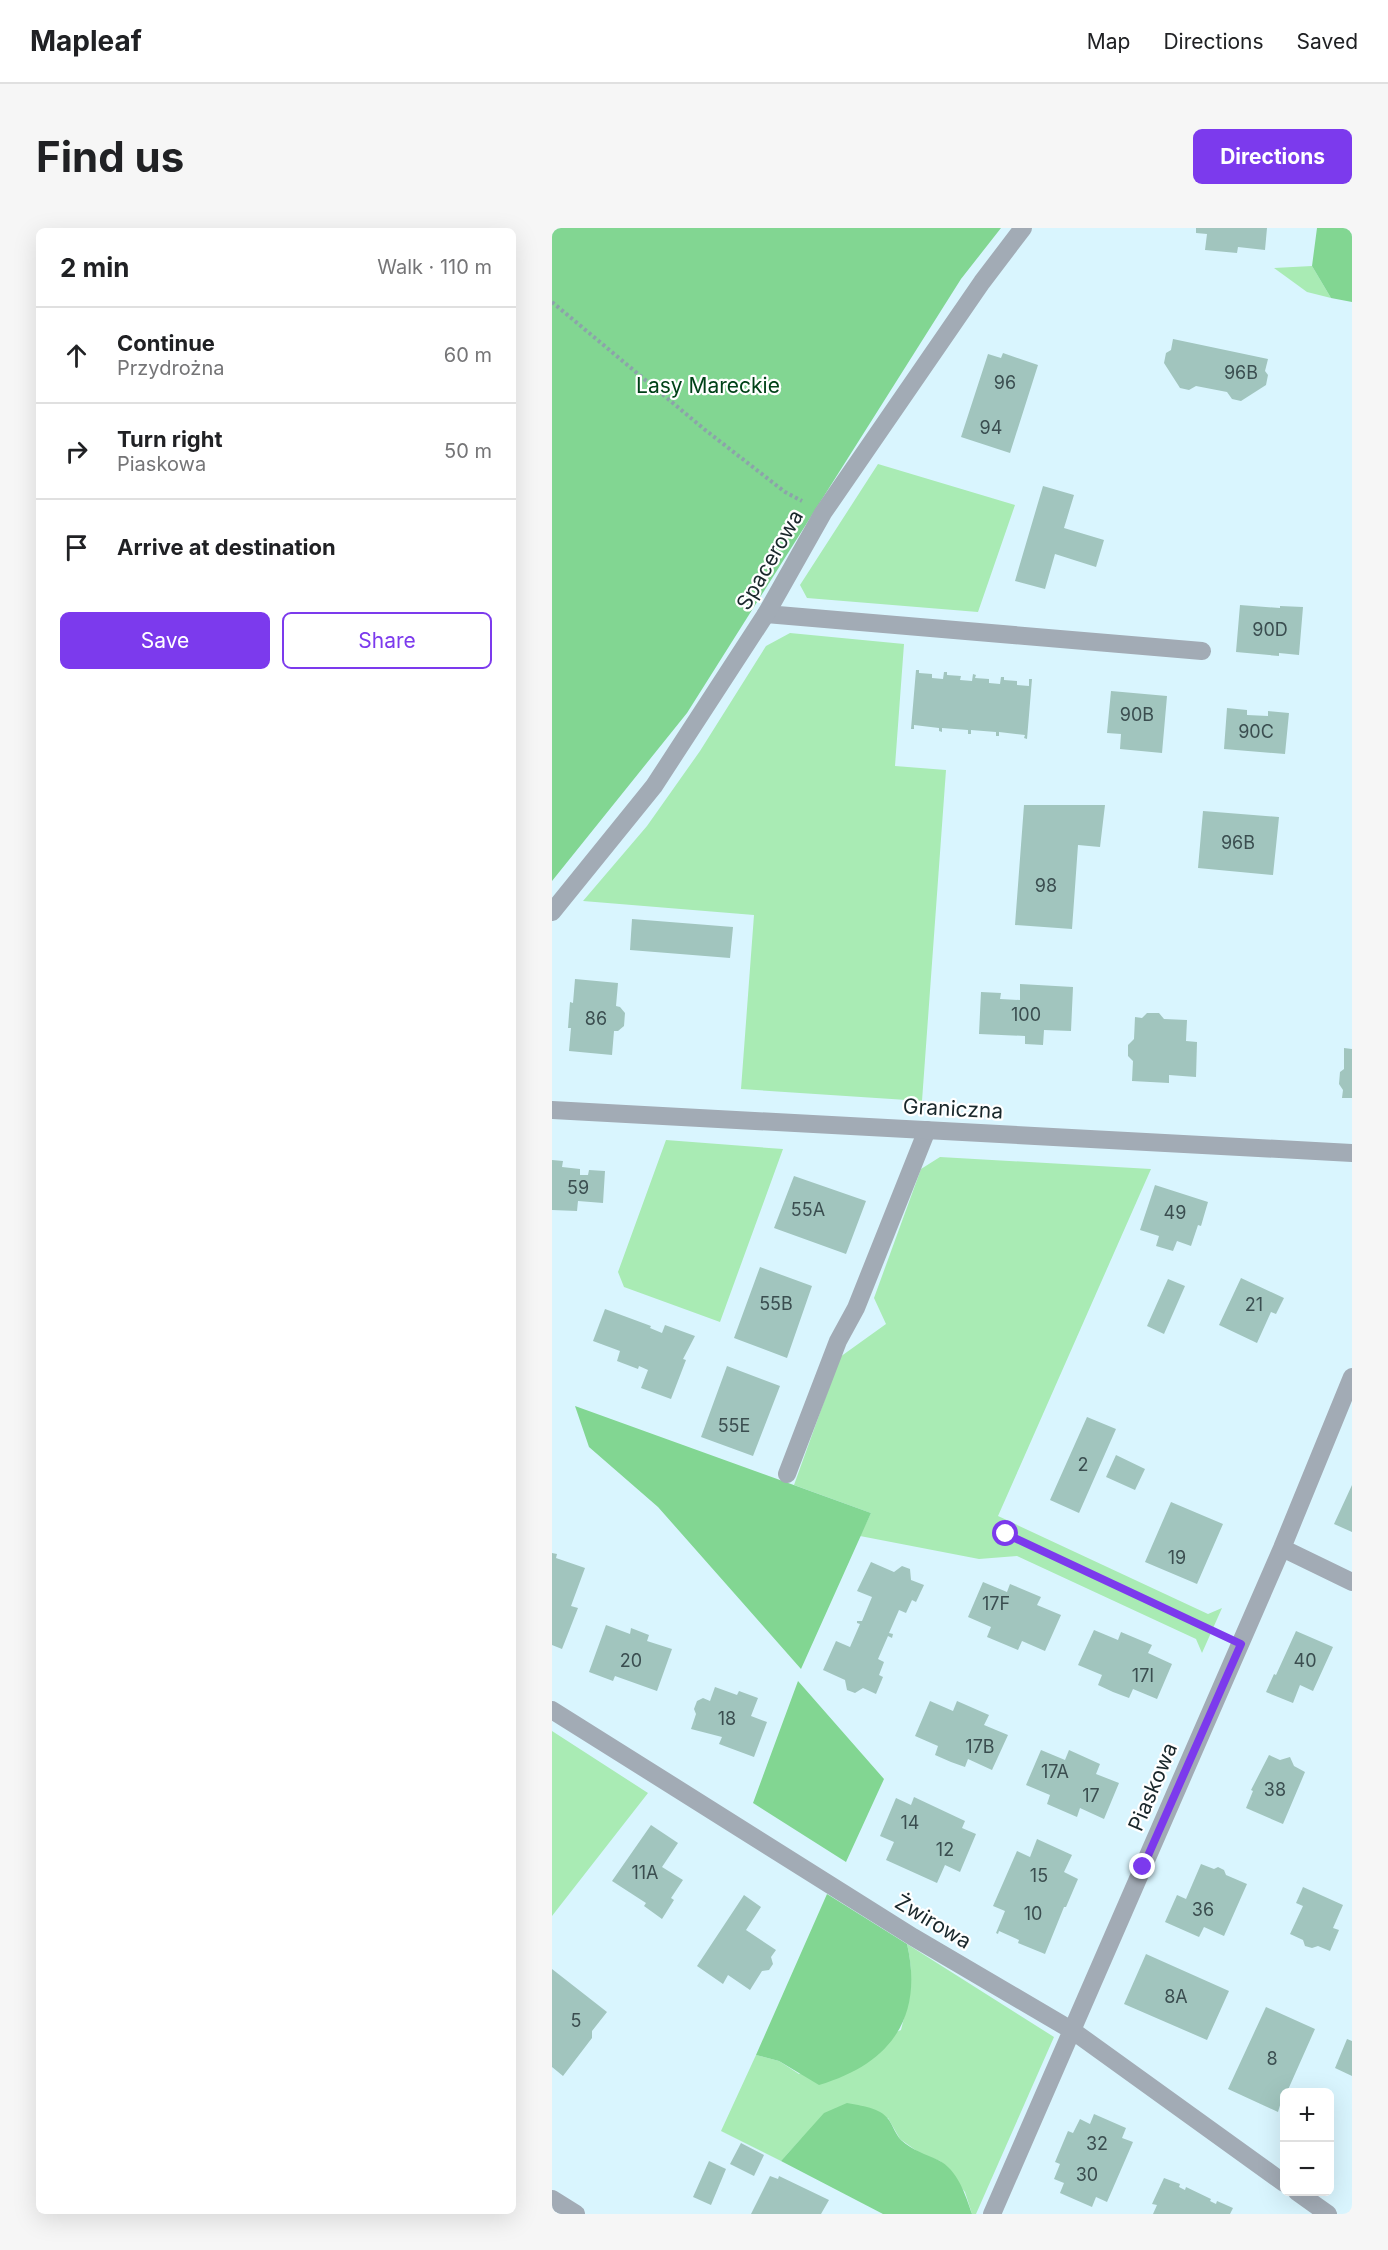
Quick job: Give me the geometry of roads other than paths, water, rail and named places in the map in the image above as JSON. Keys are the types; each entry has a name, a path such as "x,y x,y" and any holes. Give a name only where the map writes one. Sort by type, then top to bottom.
{"street":[{"name":"Spacerowa","path":"552,912 654,786 766,614 823,513 982,282 1023,228"},
{"path":"766,614 1202,651"},
{"name":"Graniczna","path":"552,1110 1352,1153"},
{"path":"787,1474 838,1341 856,1308 927,1130"},
{"name":"Piaskowa","path":"992,2214 1187,1763 1241,1644 1352,1377"},
{"path":"1282,1548 1352,1582"},
{"name":"Żwirowa","path":"552,1710 913,1938 1073,2031 1280,2180"},
{"path":"1303,2196 1328,2214"},
{"path":"552,2199 576,2214"}],"park label":[{"name":"Lasy Mareckie","path":"708,386"}]}
